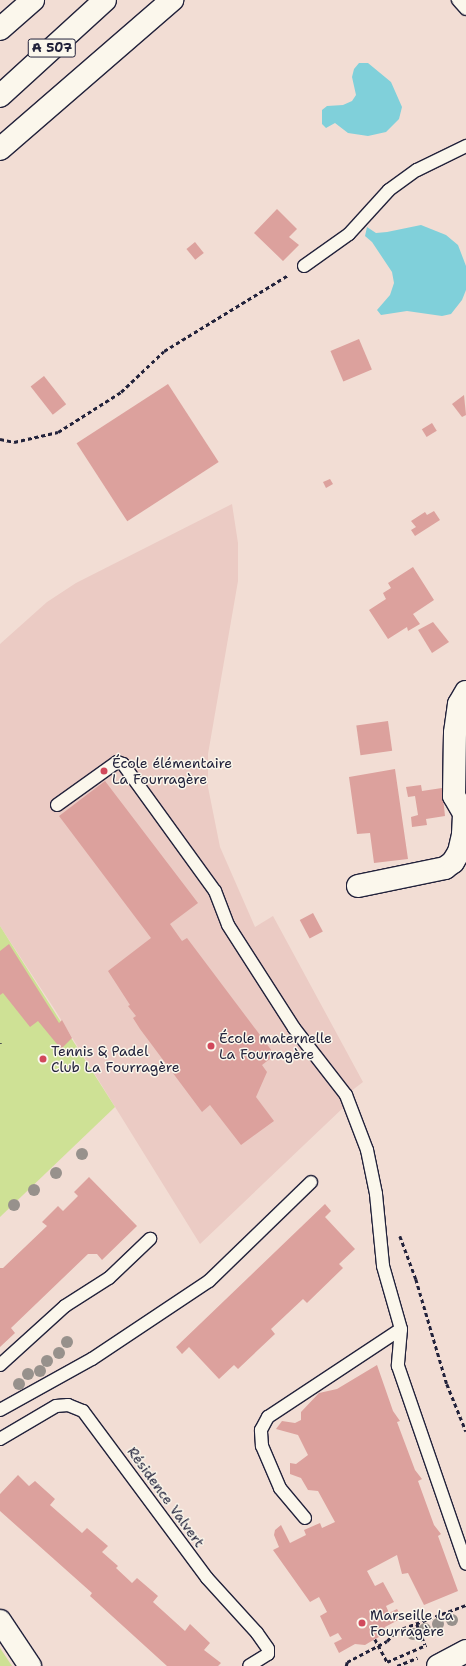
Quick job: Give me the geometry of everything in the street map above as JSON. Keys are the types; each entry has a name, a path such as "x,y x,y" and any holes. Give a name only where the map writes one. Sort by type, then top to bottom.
{"main road":[{"path":"0,30 33,0"},
{"name":"A 507","path":"0,96 105,0"},
{"path":"0,149 172,0"},
{"path":"358,886 445,868 453,862 459,852 463,834 465,813 454,796 454,767 459,704 466,692"},
{"path":"0,1621 30,1666"},
{"path":"438,1666 466,1651"}],"lane":[{"path":"458,0 466,8"},
{"path":"304,266 349,234 389,190 417,170 466,146"},
{"path":"57,805 117,762 123,764 215,891 228,924 294,1028 346,1095 367,1150 376,1194 383,1266 401,1329 398,1366 466,1564"},
{"path":"0,1410 92,1359 208,1281 311,1182"},
{"path":"0,1365 65,1306 109,1278 150,1238"},
{"path":"305,1518 280,1488 262,1446 261,1430 268,1417 401,1329"},
{"name":"Résidence Valvert","path":"0,1438 56,1406 68,1405 83,1411 206,1578 257,1633 268,1649 268,1654 249,1666"}],"path":[{"path":"0,439 14,442 58,432 121,392 164,351 304,266"},
{"path":"398,1231 416,1279 448,1384 466,1431"},
{"path":"346,1666 347,1662 379,1646 396,1631 466,1605"},
{"path":"417,1624 425,1645"},
{"path":"375,1639 387,1662 432,1642"}],"shaded area":[{"path":"232,504 238,543 238,581 208,754 208,787 220,847 255,927 273,916 363,1082 346,1095 345,1106 200,1244 55,1010 0,926 0,644 47,602 76,583"}],"green space":[{"name":"Tennis & Padel Club La Fourragère","path":"0,926 115,1107 0,1217"},
{"path":"0,1648 12,1666 0,1666"}],"water":[{"path":"359,63 368,63 391,82 402,107 399,119 386,132 368,136 348,133 335,123 326,128 322,124 322,110 327,106 343,105 352,101 356,95 352,77 354,69"},
{"path":"421,225 446,235 458,245 466,266 466,290 462,300 451,314 442,316 407,311 381,315 377,310 390,295 394,283 392,272 372,242 365,236 367,227 376,233"}],"building":[{"path":"277,209 297,229 289,237 299,245 283,261 254,233"},
{"path":"195,242 204,253 195,260 186,249"},
{"path":"359,339 372,369 343,381 330,351"},
{"path":"44,376 66,404 53,415 31,386"},
{"path":"168,384 219,462 127,521 77,443"},
{"path":"464,395 466,415 462,417 452,404"},
{"path":"432,423 437,431 427,437 422,429"},
{"path":"330,479 333,484 326,488 323,482"},
{"path":"434,511 440,520 415,536 411,530 416,527 411,521 425,512 427,515"},
{"path":"413,567 434,600 413,614 420,624 408,631 407,627 388,639 369,610 386,599 383,593 391,588 388,583"},
{"path":"433,622 449,642 432,653 418,630"},
{"path":"388,721 392,751 360,755 356,725"},
{"path":"395,769 408,859 374,863 370,833 357,834 349,777"},
{"path":"105,781 198,903 170,924 182,941 187,938 275,1055 262,1065 267,1072 256,1097 274,1121 241,1145 210,1105 202,1112 140,1029 133,1018 136,1016 128,1006 130,1005 108,971 151,938 59,816"},
{"path":"421,785 422,791 442,788 445,816 426,819 427,825 412,827 411,817 418,815 415,796 408,797 406,787"},
{"path":"313,913 323,932 310,939 300,920"},
{"path":"9,944 59,1023 62,1020 72,1038 61,1049 38,1021 30,1027 3,993 0,995 0,951"},
{"path":"89,1177 137,1226 102,1260 97,1254 88,1254 11,1328 15,1333 0,1347 0,1268 3,1268 47,1226 42,1222 58,1206 63,1211 78,1196 74,1192"},
{"path":"325,1204 331,1211 325,1217 355,1249 339,1264 343,1268 307,1303 303,1299 271,1329 275,1334 238,1369 234,1365 219,1379 189,1347 182,1354 176,1347"},
{"path":"377,1365 393,1411 400,1421 397,1422 415,1470 422,1479 418,1481 434,1525 441,1534 438,1536 458,1591 424,1605 408,1573 402,1574 397,1555 367,1571 375,1586 383,1582 394,1602 386,1606 389,1613 397,1609 402,1618 385,1627 381,1636 365,1645 355,1644 339,1653 334,1643 342,1639 338,1633 330,1637 320,1616 327,1612 319,1597 310,1602 273,1550 279,1547 274,1535 275,1530 281,1525 290,1543 306,1535 304,1530 320,1523 322,1528 335,1522 318,1491 308,1490 301,1478 290,1474 290,1463 296,1464 308,1455 298,1435 276,1429 282,1421 295,1423 301,1420 301,1412 319,1393 337,1389"},
{"path":"18,1475 29,1486 35,1481 55,1499 50,1505 82,1533 87,1528 108,1546 102,1552 118,1566 116,1568 132,1583 137,1578 158,1596 153,1602 185,1631 190,1624 210,1643 204,1650 221,1663 218,1666 167,1666 90,1596 92,1593 0,1511 0,1494"}],"place":[{"name":"École élémentaire La Fourragère","path":"104,771"},
{"name":"École maternelle La Fourragère","path":"211,1046"},
{"name":"Tennis & Padel Club La Fourragère","path":"43,1059"},
{"name":"Marseille La Fourragère","path":"362,1623"}]}
